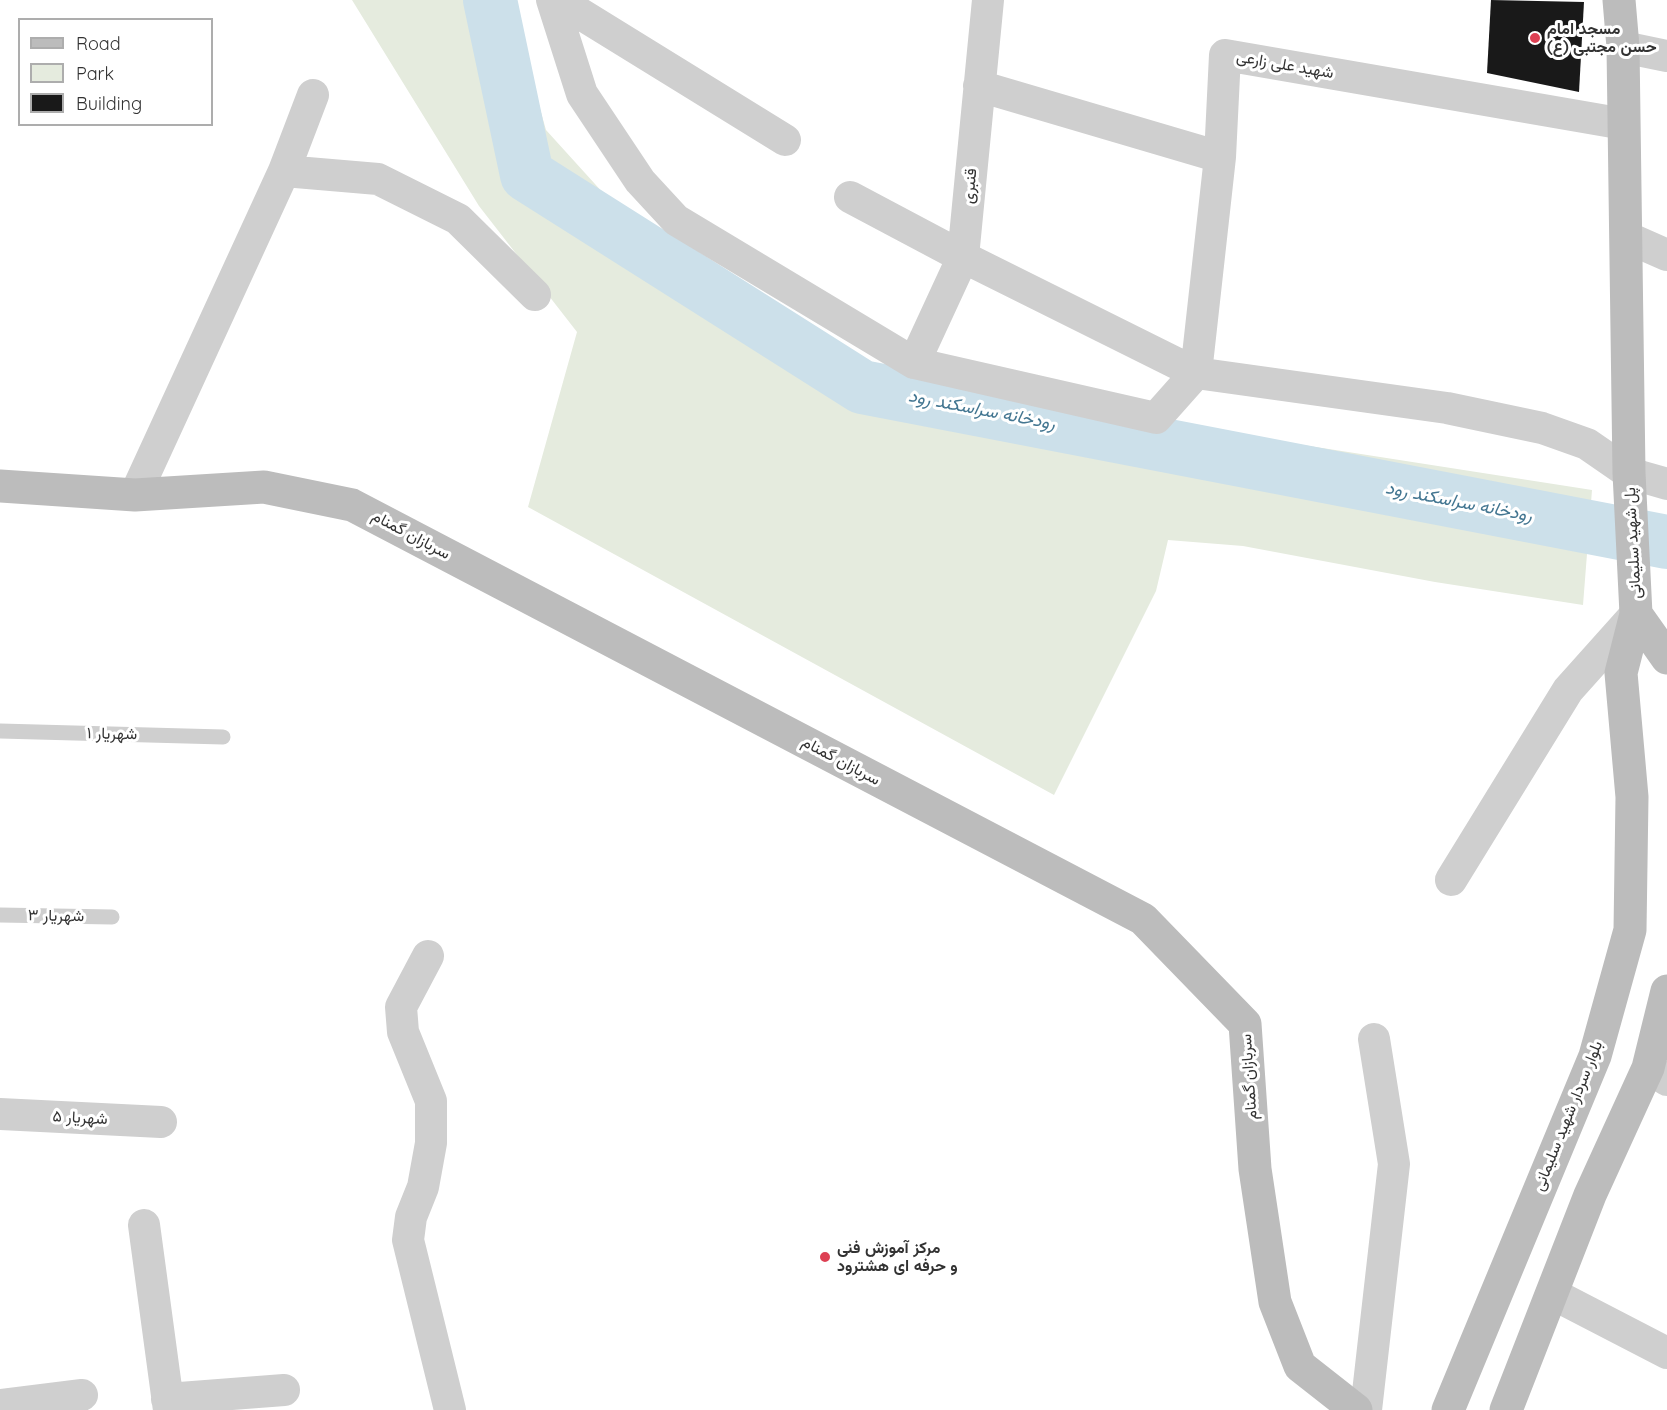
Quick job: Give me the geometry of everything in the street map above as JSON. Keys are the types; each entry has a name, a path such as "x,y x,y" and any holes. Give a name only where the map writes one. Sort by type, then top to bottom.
{"main road":[{"name":"پل شهید سلیمانی","path":"1619,0 1623,47 1629,472 1636,614"},
{"name":"سربازان گمنام","path":"0,486 135,495 264,487 352,505 1143,919 1245,1024 1255,1169 1275,1302 1300,1366 1356,1410"},
{"path":"1636,614 1667,658"},
{"name":"بلوار سردار شهید سلیمانی","path":"1448,1410 1595,1056 1630,930 1632,797 1621,673 1636,614"},
{"path":"1506,1410 1590,1195 1657,1074 1667,991"}],"street":[{"path":"552,0 582,94 640,181 676,220 914,363 1156,418 1196,373"},
{"path":"558,0 785,140"},
{"name":"قنبری","path":"914,363 963,257 988,0"},
{"path":"1623,47 1667,56"},
{"name":"شهيد علی زارعی","path":"1196,373 1220,158 1225,55 1624,124"},
{"path":"979,86 1220,158"},
{"path":"135,495 284,171 313,95"},
{"path":"284,171 378,179 458,219 535,296"},
{"path":"850,196 963,257 1196,373 1447,408 1542,428 1587,444 1629,472 1667,484"},
{"path":"1626,237 1667,255"},
{"path":"1451,880 1568,690 1636,614"},
{"path":"428,956 401,1007 403,1032 431,1101 431,1143 423,1187 411,1217 408,1240 450,1410"},
{"path":"1366,1410 1394,1164 1374,1039"},
{"name":"شهریار ۵","path":"0,1114 161,1122"},
{"path":"144,1225 168,1404 284,1390"},
{"path":"1553,1294 1667,1353"},
{"path":"0,1405 82,1395"}],"lane":[{"name":"شهریار ۱","path":"0,731 223,737"},
{"name":"شهریار ۳","path":"0,915 112,917"}],"green space":[{"path":"352,0 509,0 546,130 624,216 873,378 1592,490 1583,605 1435,582 1243,546 1168,540 1156,591 1054,795 528,507 577,332 479,206"}],"building":[{"name":"مسجد امام حسن مجتبی (ع)","path":"1491,0 1584,2 1579,92 1487,73"}],"waterway":[{"name":"رودخانه سراسکند رود","path":"490,0 527,175 862,387 1667,542"}],"place":[{"name":"مسجد امام حسن مجتبی (ع)","path":"1535,38"},
{"name":"مرکز آموزش فنی و حرفه ای هشترود","path":"825,1257"}]}
